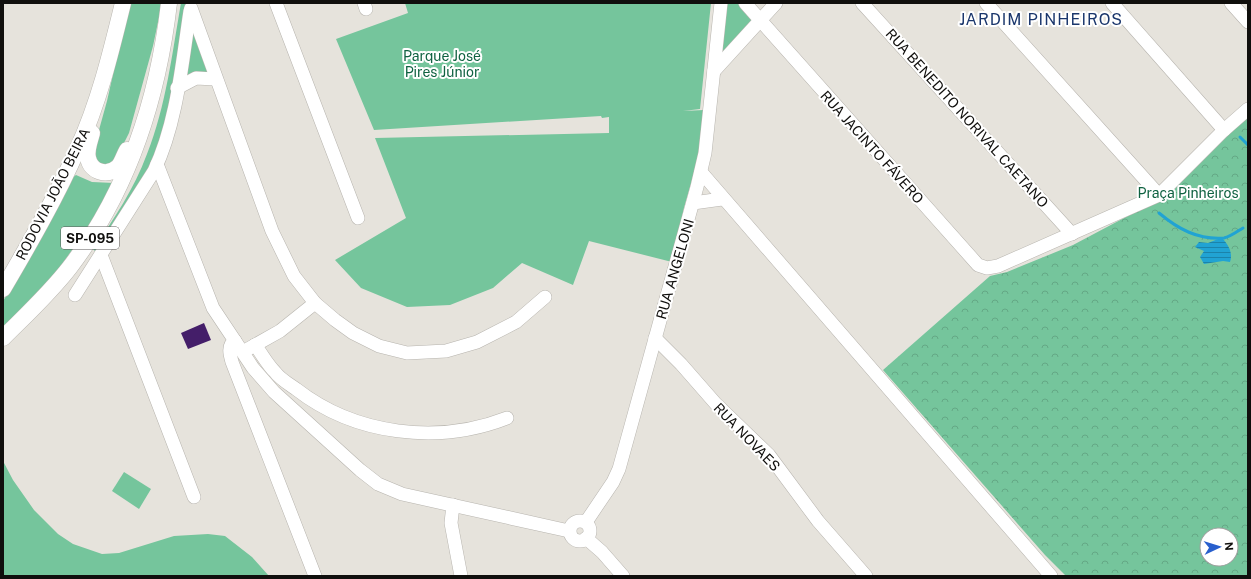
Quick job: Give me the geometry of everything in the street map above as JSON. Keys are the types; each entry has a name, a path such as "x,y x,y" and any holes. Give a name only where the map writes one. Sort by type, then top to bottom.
{"main road":[{"name":"RODOVIA JOÃO BEIRA","path":"3,289 29,244 78,148 103,79 123,3"},
{"name":"SP-095","path":"3,338 49,292 69,268 98,226 127,169 157,76 169,3"},
{"path":"103,79 99,111 88,148 88,158 92,167 99,172 106,172 118,166 145,117"}],"street":[{"path":"276,3 358,218"},
{"name":"RUA ANGELONI","path":"586,522 613,482 619,469 693,203 705,153 721,3"},
{"name":"RUA JACINTO FÁVERO","path":"745,3 978,265 987,268 998,266 1072,234"},
{"path":"714,71 776,3"},
{"name":"RUA BENEDITO NORIVAL CAETANO","path":"862,3 1072,234"},
{"path":"986,3 1159,195"},
{"path":"1112,3 1224,130"},
{"path":"1231,3 1248,22"},
{"path":"191,6 215,79 272,231 294,276 315,303 353,333 379,346 407,353 446,351 477,342 516,322 545,297"},
{"path":"75,295 157,164 167,140 191,6"},
{"path":"177,88 196,78 215,79"},
{"path":"1072,234 1159,195 1224,130 1248,109"},
{"path":"157,164 213,308 253,368 274,392 378,484 402,494 569,531"},
{"path":"701,172 722,199 1051,576"},
{"path":"693,203 722,199"},
{"path":"101,255 194,497"},
{"path":"315,303 280,331 255,345 239,346 231,344 229,350 232,362 315,576"},
{"name":"RUA NOVAES","path":"655,338 681,364 716,404 770,455 818,521 866,576"},
{"path":"255,345 275,373 300,392 326,410 363,424 420,434 466,431 485,427 507,418"},
{"path":"453,505 451,523 461,576"},
{"path":"582,520 586,522 590,528 586,538 578,541 570,536 569,531 575,521 582,520"},
{"path":"586,538 602,552 623,576"}],"green space":[{"path":"129,3 162,3 153,46 129,133 116,159 107,165 100,163 96,159 94,148 107,101"},
{"path":"181,3 189,3 175,89 155,163 96,252 93,249 130,192 154,136 168,80"},
{"name":"Parque José Pires Júnior","path":"405,3 711,3 700,109 683,111 704,110 700,152 684,208 672,262 589,241 573,285 522,263 493,288 450,305 407,307 361,288 335,260 406,218 375,138 609,133 609,117 602,118 601,116 374,130 336,39 408,13"},
{"path":"723,3 741,3 756,21 717,63"},
{"path":"192,18 211,75 187,76"},
{"name":"Praça Pinheiros","path":"1248,112 1248,576 1066,576 1045,555 883,370 990,276 1007,272 1073,245 1158,200"},
{"path":"76,175 92,182 114,183 98,214 52,278 3,330 3,301 72,178"},
{"path":"3,461 13,480 34,510 58,534 73,544 102,554 119,553 174,536 208,534 225,536 252,557 269,576 3,576"},
{"path":"124,472 151,489 139,509 112,491"}],"water":[{"path":"1218,239 1223,239 1229,247 1231,253 1230,262 1223,261 1204,264 1200,257 1204,251 1195,247 1199,242 1208,243"}],"building":[{"path":"204,323 211,340 188,349 181,333"}],"waterway":[{"path":"1240,137 1248,145"},
{"path":"1159,213 1181,228 1206,237 1224,238 1243,228"}],"district":[{"name":"JARDIM PINHEIROS","path":"1041,19"}]}
